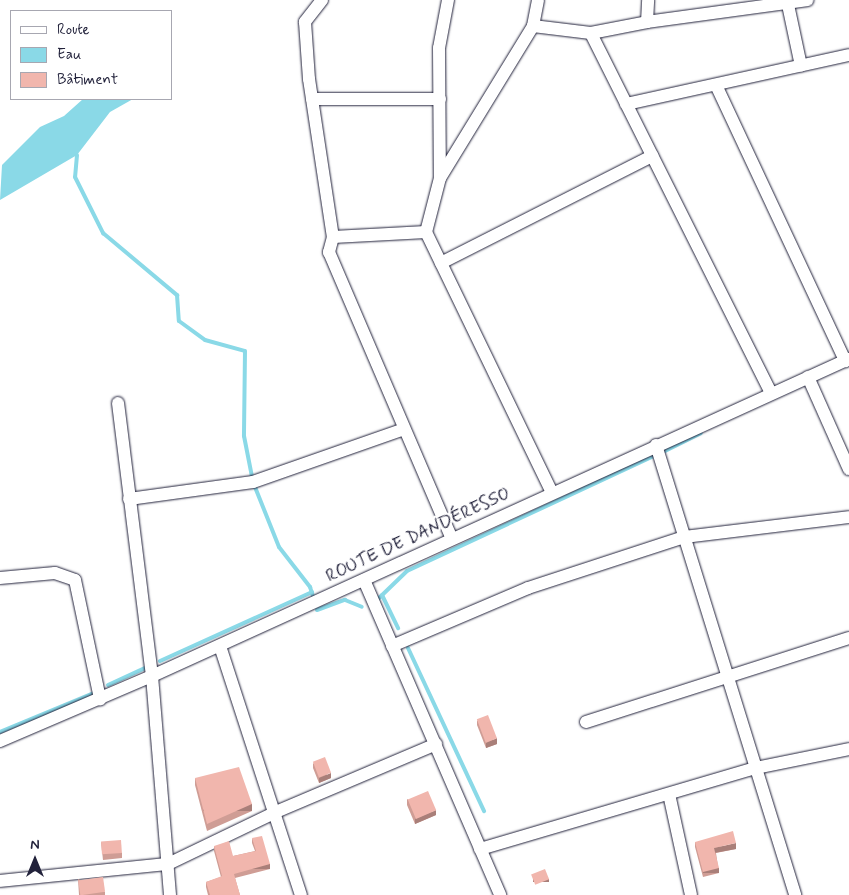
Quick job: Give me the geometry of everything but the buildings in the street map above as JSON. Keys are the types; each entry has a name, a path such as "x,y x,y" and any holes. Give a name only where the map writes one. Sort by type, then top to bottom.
{"street":[{"path":"322,0 305,22 312,99 333,237 329,252 452,539"},
{"path":"448,0 439,48 440,178 426,232 552,493"},
{"path":"440,178 533,26 538,0"},
{"path":"647,22 648,0"},
{"path":"533,26 591,33 647,22 808,0"},
{"path":"787,2 801,66"},
{"path":"591,33 771,394"},
{"path":"626,104 849,55"},
{"path":"716,85 847,360"},
{"path":"312,99 440,99"},
{"path":"441,263 652,156"},
{"path":"333,237 426,232"},
{"name":"ROUTE DE DANDÉRESSO","path":"0,742 220,646 656,445 847,360"},
{"path":"808,377 849,470"},
{"path":"118,403 152,676 170,895"},
{"path":"129,499 253,482 404,429"},
{"path":"656,445 795,895"},
{"path":"392,646 528,588 684,537 849,516"},
{"path":"0,578 55,573 75,580 100,699"},
{"path":"364,580 500,895"},
{"path":"586,722 849,638"},
{"path":"220,646 276,812 301,895"},
{"path":"0,881 168,864 276,812 436,744"},
{"path":"480,849 756,768 849,749"},
{"path":"669,794 692,895"}],"water":[{"path":"82,100 131,100 110,112 77,155 0,200 2,165 40,127 64,116"}],"waterway":[{"path":"77,155 75,177 103,233 177,295 179,321 205,340 245,351 244,436 253,482 279,547 310,587 314,599"},
{"path":"665,451 701,433"},
{"path":"378,599 407,571 652,457"},
{"path":"160,661 312,592"},
{"path":"382,595 398,628"},
{"path":"317,610 345,600 362,607"},
{"path":"408,648 484,811"},
{"path":"108,685 145,668"},
{"path":"0,732 94,693"}]}
